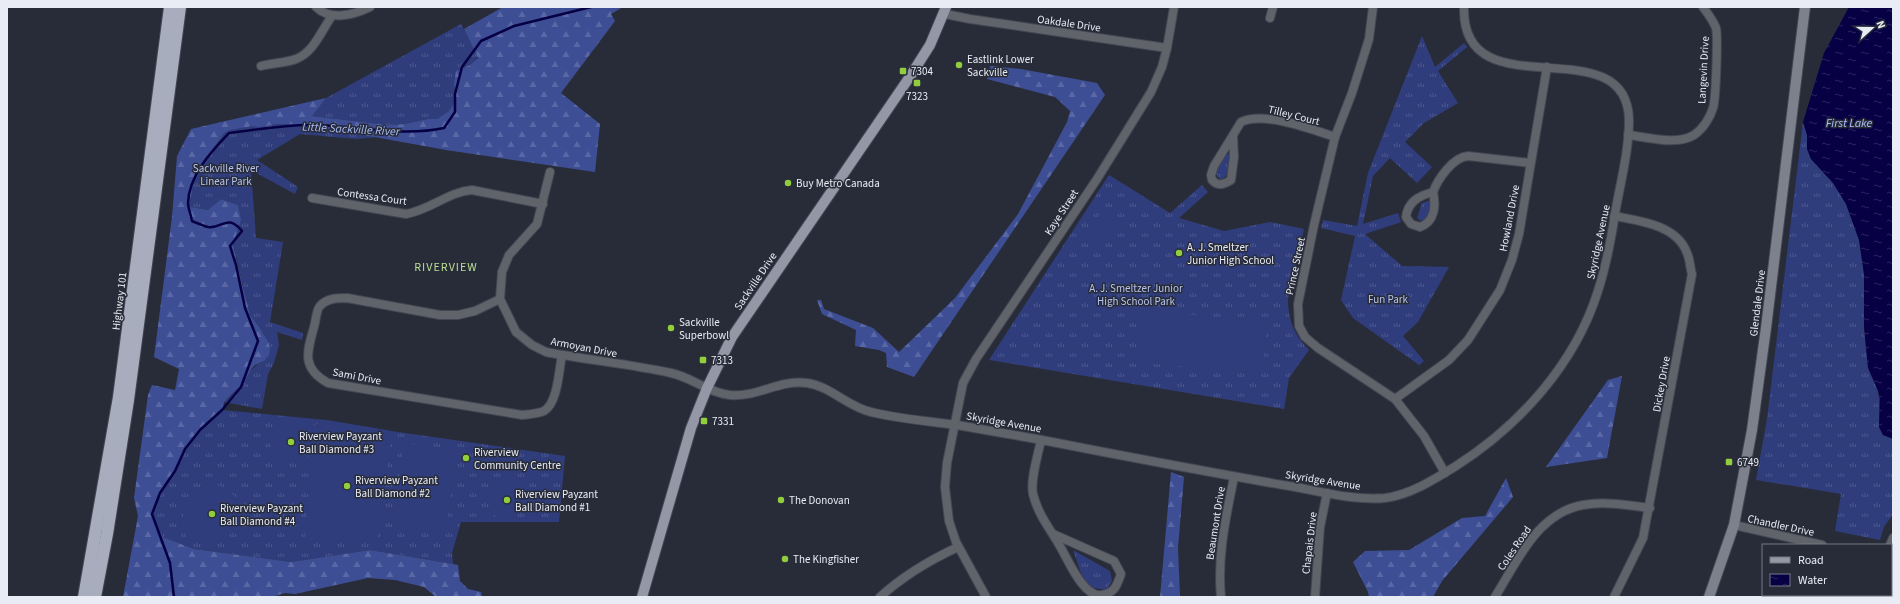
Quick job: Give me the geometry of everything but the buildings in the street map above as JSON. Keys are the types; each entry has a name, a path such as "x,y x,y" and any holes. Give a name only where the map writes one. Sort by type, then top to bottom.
{"highway":[{"name":"Highway 101","path":"84,597 119,396 170,7"},
{"name":"Highway 101","path":"95,597 108,534 128,400 180,7"}],"main road":[{"name":"Glendale Drive","path":"1709,597 1734,525 1751,438 1766,328 1805,7"},
{"name":"Sackville Drive","path":"642,597 691,428 707,388 732,337 911,75 930,45 945,10"}],"street":[{"path":"316,7 332,16 360,12 370,7"},
{"name":"Kaye Street","path":"986,597 958,547 949,521 945,486 963,384 967,375 1134,122 1151,92 1162,67 1168,48 1174,7"},
{"path":"1270,18 1273,7"},
{"name":"Prince Street","path":"1373,7 1369,39 1362,64 1335,137 1298,304 1299,326 1305,337 1318,348 1395,399 1424,436 1445,473"},
{"name":"Skyridge Avenue","path":"707,388 725,395 735,396 747,395 795,382 803,382 822,388 866,411 897,418 956,425 1234,477 1354,497 1386,498 1423,486 1470,457 1496,436 1542,391 1562,365 1597,294 1609,252 1628,135 1629,117 1621,92 1615,84 1597,75 1547,67 1527,66 1487,57 1478,50 1471,39 1464,16 1464,7"},
{"name":"Langevin Drive","path":"1628,135 1674,140 1685,139 1694,135 1706,124 1714,107 1717,40 1716,29 1703,7"},
{"name":"Oakdale Drive","path":"945,10 970,19 1168,48"},
{"path":"261,66 295,60 305,54 313,48 332,16"},
{"name":"Howland Drive","path":"1395,399 1454,355 1468,340 1500,290 1512,260 1519,234 1530,163 1542,106 1547,67"},
{"name":"Tilley Court","path":"1233,136 1234,157 1231,180 1223,184 1216,184 1212,180 1211,175 1214,166 1233,136 1242,122 1255,117 1299,125 1335,137"},
{"path":"1433,192 1440,176 1455,161 1463,156 1530,163"},
{"path":"500,299 502,272 504,266 509,255 537,224 550,172"},
{"name":"Contessa Court","path":"312,198 406,214 418,211 457,192 472,190 543,204"},
{"name":"Dickey Drive","path":"1614,216 1663,229 1676,237 1687,253 1692,274 1650,508 1643,538 1614,597"},
{"name":"Sami Drive","path":"500,299 475,311 458,315 440,315 347,298 334,298 319,306 308,349 309,365 316,376 328,383 522,415 536,414 546,410 553,399 562,355"},
{"name":"Armoyan Drive","path":"500,299 516,332 532,345 546,352 670,373 707,388"},
{"path":"1041,440 1033,492 1037,507 1045,524 1054,534 1082,583 1091,593 1096,596 1107,594 1116,589 1121,574 1114,561 1054,534"},
{"name":"Beaumont Drive","path":"1221,597 1221,549 1234,477"},
{"name":"Chapais Drive","path":"1315,597 1320,527 1327,492"},
{"name":"Coles Road","path":"1495,597 1533,536 1546,522 1563,511 1582,505 1602,504 1650,508"},
{"name":"Chandler Drive","path":"1734,525 1818,544"},
{"path":"880,597 934,558 958,547"}],"green space":[{"path":"503,7 623,7 611,14 615,21 561,93 600,124 595,172 446,150 303,124 277,124 260,127 252,126 230,130 224,133 195,175 189,206 208,210 221,199 238,205 241,220 233,243 236,258 250,315 268,342 270,348 269,355 264,361 252,368 244,382 224,402 222,410 200,430 185,449 175,471 160,493 152,514 160,536 194,549 291,562 370,550 458,565 460,581 468,589 481,592 482,597 436,597 424,587 395,580 368,578 295,594 285,593 272,597 123,597 138,516 134,498 148,395 152,385 175,390 179,369 154,357 172,217 177,156 191,129 326,98 312,116 387,125 437,119 449,111 456,100 454,83 456,71 470,65 478,58 464,29"},
{"path":"461,24 478,57 470,65 459,69 454,89 456,97 455,102 449,111 437,119 387,125 312,116 326,98"},
{"name":"Fun Park","path":"1422,36 1435,67 1464,43 1467,47 1438,71 1458,103 1424,123 1405,142 1432,167 1417,183 1390,158 1373,176 1363,224 1398,213 1401,222 1365,234 1402,266 1449,267 1418,322 1403,336 1424,361 1419,365 1353,318 1341,300 1355,236 1321,228 1323,220 1357,226 1368,173"},
{"path":"990,66 1021,69 1097,83 1105,95 914,377 887,367 886,353 879,350 855,346 856,330 822,314 817,300 821,300 824,309 873,328 899,352 955,298 1018,214 1067,122 1070,111 1055,97 987,79"},
{"path":"1803,122 1807,135 1807,149 1811,159 1833,183 1846,204 1859,240 1864,274 1864,327 1866,349 1871,375 1877,386 1879,398 1879,427 1883,435 1893,439 1893,514 1884,527 1880,540 1835,531 1841,494 1756,480 1767,419"},
{"name":"Sackville River Linear Park","path":"277,124 303,124 377,137 356,139 300,134 257,160 298,187 295,194 251,170 256,238 283,242 270,322 303,333 302,340 277,332 279,345 274,363 268,374 262,409 224,402 235,392 252,369 264,361 265,336 250,315 233,243 240,218 238,205 221,199 208,210 189,206 195,175 224,133 236,128"},
{"path":"1232,153 1226,176 1221,180 1215,173 1225,155"},
{"name":"A. J. Smeltzer Junior High School Park","path":"1109,175 1170,213 1202,185 1208,192 1179,218 1224,231 1270,222 1304,229 1288,299 1288,307 1293,327 1299,339 1309,350 1289,378 1284,409 989,360"},
{"path":"1432,200 1429,215 1421,221 1417,218 1422,203"},
{"path":"1101,213 1116,222 1099,250 1084,240"},
{"path":"1140,310 1267,322 1262,374 1135,362"},
{"path":"1622,376 1607,458 1546,467 1608,380"},
{"path":"222,410 326,420 565,456 559,522 461,522 452,553 453,564 370,550 291,562 194,549 160,536 152,514 160,493 175,471 185,449 200,430"},
{"name":"Riverview Payzant Ball Diamond #2","path":"326,420 392,431 377,540 305,540 313,426"},
{"name":"Riverview Payzant Ball Diamond #3","path":"285,421 308,425 312,430 309,453 306,458 299,462 290,463 282,461 272,448 270,440 272,432 277,425"},
{"path":"404,443 457,450 445,533 392,526"},
{"path":"1171,472 1184,477 1178,548 1180,597 1160,597"},
{"path":"1506,478 1513,497 1442,581 1433,597 1369,597 1353,562 1365,551 1409,550 1462,518 1485,516"},
{"name":"Riverview Payzant Ball Diamond #1","path":"504,482 517,485 524,498 522,510 514,517 496,517 489,509 492,492 496,486"},
{"name":"Riverview Payzant Ball Diamond #4","path":"215,485 225,488 237,501 239,518 236,526 230,533 219,540 205,541 188,539 180,525 188,503 200,489 206,486"},
{"path":"1073,550 1110,571 1112,581 1106,590 1089,587 1081,573"}],"water":[{"name":"First Lake","path":"1849,7 1893,7 1893,439 1883,435 1879,427 1880,399 1868,368 1864,327 1864,274 1859,240 1846,204 1833,183 1811,159 1807,149 1807,135 1803,122 1824,53"}],"waterway":[{"name":"Little Sackville River","path":"174,597 170,563 152,514 160,493 175,471 185,449 200,430 222,410 241,387 258,341 245,308 236,265 230,246 242,231 237,226 229,222 218,226 208,227 192,221 188,205 189,193 192,183 208,156 229,133 282,126 330,126 396,131 444,128 455,112 455,94 462,67 481,41 514,26 591,7"}],"place":[{"name":"Eastlink Lower Sackville","path":"959,65"},
{"name":"7304","path":"903,71"},
{"name":"7323","path":"917,83"},
{"name":"Buy Metro Canada","path":"788,183"},
{"name":"A. J. Smeltzer Junior High School","path":"1179,253"},
{"name":"Sackville Superbowl","path":"671,328"},
{"name":"7313","path":"703,360"},
{"name":"7331","path":"704,421"},
{"name":"Riverview Payzant Ball Diamond #3","path":"291,442"},
{"name":"Riverview Community Centre","path":"466,458"},
{"name":"6749","path":"1729,462"},
{"name":"Riverview Payzant Ball Diamond #2","path":"347,486"},
{"name":"Riverview Payzant Ball Diamond #1","path":"507,500"},
{"name":"The Donovan","path":"781,500"},
{"name":"Riverview Payzant Ball Diamond #4","path":"212,514"},
{"name":"The Kingfisher","path":"785,559"}],"district":[{"name":"RIVERVIEW","path":"446,267"}]}
